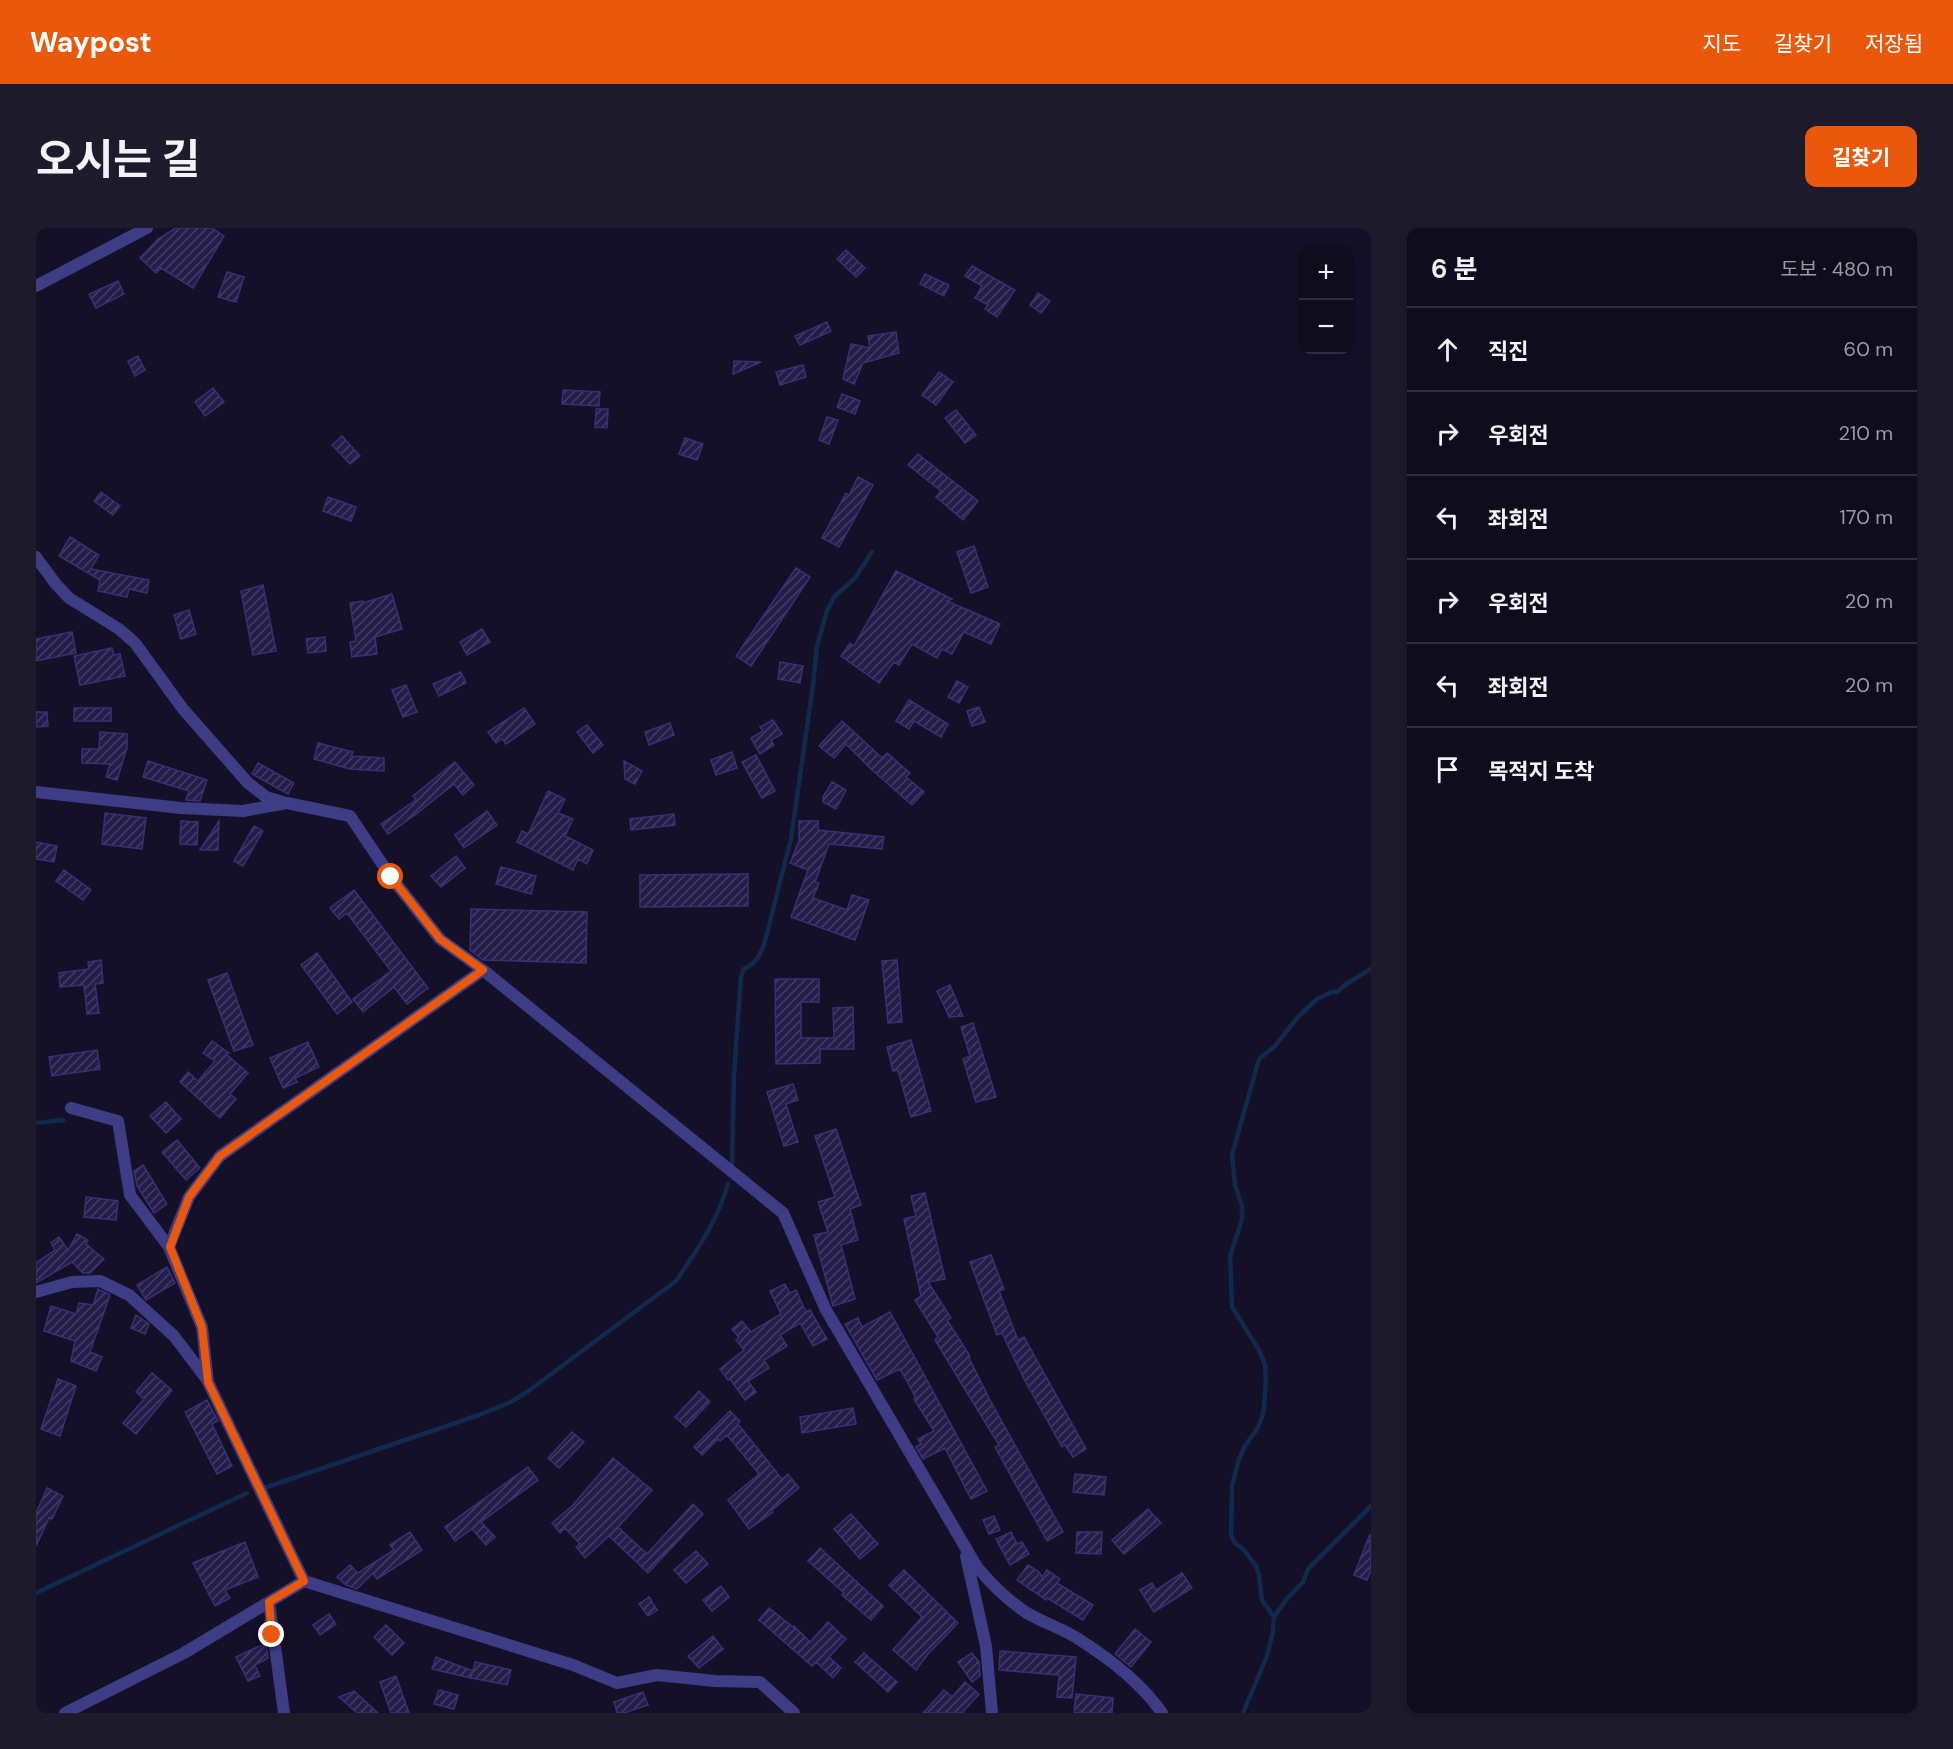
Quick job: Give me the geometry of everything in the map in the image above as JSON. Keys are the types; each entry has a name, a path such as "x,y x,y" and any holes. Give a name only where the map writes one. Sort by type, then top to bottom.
{"street":[{"path":"36,286 147,228"},
{"path":"36,557 55,584 69,598 119,629 135,643 183,708 248,783 266,797 350,816 391,877 440,939 483,970 783,1213 826,1310 976,1567 997,1591 1028,1613 1080,1640 1137,1684 1162,1713"},
{"path":"36,792 243,811 287,803"},
{"path":"170,1247 189,1197 220,1156 483,970"},
{"path":"71,1108 118,1121 130,1195 170,1247 202,1327 208,1382"},
{"path":"36,1292 72,1282 100,1281 129,1295 174,1336 208,1382 304,1581 573,1665 617,1683 657,1675 714,1681 760,1682 794,1713"},
{"path":"963,1544 986,1646 992,1713"},
{"path":"65,1713 184,1653 304,1581"},
{"path":"269,1602 284,1713"}],"building":[{"path":"176,228 212,228 224,236 193,288 161,268 156,273 140,258 158,239"},
{"path":"846,250 865,268 856,277 837,259"},
{"path":"972,266 1015,290 997,317 985,309 988,305 975,298 982,286 965,276"},
{"path":"227,272 244,277 236,302 218,297"},
{"path":"925,274 949,285 944,296 920,284"},
{"path":"118,281 124,294 96,308 89,294"},
{"path":"1038,293 1050,301 1041,313 1030,305"},
{"path":"827,322 831,331 800,345 795,336"},
{"path":"896,332 899,353 863,363 854,384 843,379 851,344 870,348 868,336"},
{"path":"138,356 145,370 135,376 128,361"},
{"path":"734,361 761,362 733,374"},
{"path":"803,365 806,377 780,385 776,372"},
{"path":"939,372 953,382 936,405 922,395"},
{"path":"213,388 224,402 205,416 195,402"},
{"path":"563,390 600,392 599,406 562,404"},
{"path":"842,394 860,401 855,414 837,407"},
{"path":"596,409 608,409 607,428 595,427"},
{"path":"956,410 976,435 965,443 945,418"},
{"path":"827,417 838,420 829,444 819,440"},
{"path":"342,436 360,456 350,464 332,445"},
{"path":"685,438 703,444 697,460 679,454"},
{"path":"918,454 978,501 963,520 936,497 941,491 908,465"},
{"path":"858,477 873,485 839,547 822,538 846,493 849,495"},
{"path":"101,492 120,506 113,515 94,501"},
{"path":"328,497 356,507 351,521 323,511"},
{"path":"70,537 99,555 91,569 149,580 147,593 129,589 127,597 98,591 100,580 59,556"},
{"path":"974,546 988,587 971,593 957,552"},
{"path":"796,568 810,577 751,666 736,656"},
{"path":"896,571 952,599 947,601 1000,624 991,644 964,632 952,654 942,649 937,658 912,644 899,665 894,662 879,683 841,656 850,643 854,646"},
{"path":"263,585 276,651 253,655 241,591"},
{"path":"392,594 402,629 375,637 377,654 352,657 350,642 356,641 350,603 363,601 363,603"},
{"path":"189,610 196,634 181,639 174,615"},
{"path":"482,629 490,642 467,655 460,642"},
{"path":"72,632 76,653 36,661 36,639"},
{"path":"325,637 326,651 308,653 306,639"},
{"path":"112,648 114,655 120,654 125,676 80,685 74,656"},
{"path":"780,662 803,666 800,683 778,679"},
{"path":"461,672 466,683 439,696 433,684"},
{"path":"957,681 968,687 959,703 948,697"},
{"path":"406,685 417,712 403,717 392,690"},
{"path":"909,700 948,724 941,737 914,721 909,729 896,721"},
{"path":"979,707 985,722 972,726 967,711"},
{"path":"74,708 111,708 111,721 74,721"},
{"path":"524,708 535,724 506,744 502,739 496,743 488,732"},
{"path":"36,712 47,712 48,726 36,727"},
{"path":"773,720 782,734 771,740 774,745 760,754 751,738 763,731 760,727"},
{"path":"842,721 882,758 887,753 910,773 906,777 924,792 912,805 846,744 834,758 819,746"},
{"path":"670,723 674,735 649,745 645,732"},
{"path":"587,725 603,745 593,753 577,732"},
{"path":"100,732 127,734 127,748 117,780 106,777 110,764 82,763 82,749 99,749"},
{"path":"318,743 353,752 351,756 384,758 384,771 350,769 314,759"},
{"path":"732,752 737,768 716,775 711,760"},
{"path":"756,755 775,791 762,798 742,762"},
{"path":"148,761 207,780 200,801 186,800 189,791 143,777"},
{"path":"624,761 642,771 635,784 625,779"},
{"path":"455,762 474,785 463,795 454,784 388,834 381,824 416,800 413,796"},
{"path":"258,763 294,783 288,794 252,774"},
{"path":"832,782 846,790 836,809 823,802 823,797"},
{"path":"548,791 565,799 558,813 573,819 565,836 593,850 587,864 578,859 573,870 517,842 522,831 528,834"},
{"path":"487,811 497,825 464,848 455,835"},
{"path":"105,813 146,818 142,849 102,844"},
{"path":"674,814 675,825 631,830 630,819"},
{"path":"181,821 198,822 197,845 180,844"},
{"path":"219,821 218,850 200,850"},
{"path":"799,821 818,821 818,830 884,837 882,849 829,844 815,882 819,883 813,898 847,910 852,895 869,900 855,940 791,917 808,870 790,863 799,841"},
{"path":"254,826 263,831 243,866 234,861"},
{"path":"36,842 57,846 54,862 36,859"},
{"path":"456,856 465,868 441,887 431,876"},
{"path":"501,867 536,876 531,894 496,884"},
{"path":"64,870 91,890 83,900 56,881"},
{"path":"748,874 748,906 640,907 640,875"},
{"path":"354,890 428,988 407,1004 394,987 363,1012 353,999 391,971 347,913 339,919 330,908"},
{"path":"471,909 587,912 586,963 483,960 470,950"},
{"path":"317,953 352,1002 337,1014 301,965"},
{"path":"101,960 103,983 95,984 99,1013 87,1014 84,985 60,987 59,973 89,969 88,962"},
{"path":"897,960 902,1022 888,1023 882,961"},
{"path":"227,973 253,1045 234,1051 208,980"},
{"path":"775,979 819,979 819,1002 801,1002 801,1038 834,1038 833,1008 853,1007 854,1049 820,1049 820,1063 776,1064"},
{"path":"950,985 963,1016 949,1017 937,991"},
{"path":"973,1023 996,1097 976,1102 963,1059 970,1056 961,1027"},
{"path":"911,1040 931,1111 911,1117 898,1070 893,1071 887,1047"},
{"path":"212,1041 229,1053 226,1054 248,1073 230,1094 236,1099 220,1118 180,1082 188,1072 198,1081 215,1061 203,1053"},
{"path":"308,1042 319,1067 295,1078 297,1082 283,1088 270,1058"},
{"path":"97,1050 100,1069 52,1076 49,1057"},
{"path":"793,1084 798,1100 786,1104 798,1142 784,1146 767,1092"},
{"path":"166,1102 181,1119 166,1133 150,1116"},
{"path":"836,1129 861,1205 850,1209 858,1240 841,1245 855,1299 833,1306 814,1235 828,1232 818,1202 835,1197 815,1136"},
{"path":"177,1140 200,1168 186,1180 162,1152"},
{"path":"143,1165 167,1204 154,1213 137,1186 134,1171"},
{"path":"925,1193 945,1279 928,1282 951,1318 947,1320 970,1356 990,1400 1063,1532 1047,1541 995,1447 999,1445 935,1340 938,1337 915,1300 921,1296 904,1219 916,1216 911,1196"},
{"path":"86,1197 118,1201 116,1220 84,1217"},
{"path":"77,1234 88,1240 86,1244 104,1259 90,1273 83,1273 72,1262 36,1283 36,1263 55,1250 51,1243 59,1237 68,1250"},
{"path":"991,1255 1004,1289 999,1291 1018,1340 1024,1337 1086,1449 1073,1457 1065,1445 1062,1447 1024,1379 1002,1333 997,1335 970,1262"},
{"path":"167,1267 175,1283 146,1300 137,1285"},
{"path":"785,1284 790,1293 796,1290 806,1312 810,1310 827,1339 813,1346 800,1323 780,1335 787,1346 764,1360 769,1368 748,1381 756,1392 745,1400 720,1369 744,1350 736,1340 739,1338 732,1329 742,1321 751,1332 781,1314 770,1291"},
{"path":"98,1289 110,1295 90,1352 102,1357 96,1371 71,1361 75,1341 44,1331 51,1306 76,1314 79,1303 93,1305"},
{"path":"890,1312 987,1491 971,1499 945,1448 923,1459 916,1447 921,1444 918,1439 934,1431 914,1399 916,1398 900,1369 877,1380 845,1324 858,1318 862,1327"},
{"path":"136,1315 149,1324 145,1334 131,1328"},
{"path":"152,1373 172,1390 136,1434 123,1423 144,1399 136,1392"},
{"path":"58,1379 76,1386 60,1436 41,1429"},
{"path":"699,1391 710,1402 686,1427 675,1417"},
{"path":"207,1400 218,1421 212,1424 232,1466 217,1474 185,1412"},
{"path":"853,1408 856,1424 802,1433 800,1417"},
{"path":"730,1411 740,1421 738,1424 782,1479 788,1474 799,1488 772,1510 773,1512 749,1529 728,1500 759,1474 727,1435 720,1441 718,1439 702,1455 694,1447"},
{"path":"572,1432 584,1442 559,1468 548,1458"},
{"path":"613,1458 652,1490 618,1527 647,1554 693,1504 703,1514 648,1573 609,1536 585,1558 576,1547 580,1544 565,1528 560,1533 552,1523 573,1505"},
{"path":"528,1467 538,1480 481,1522 495,1537 486,1545 472,1529 455,1541 445,1527"},
{"path":"1075,1474 1106,1477 1104,1495 1073,1492"},
{"path":"47,1488 63,1496 52,1519 49,1518 36,1546 36,1513"},
{"path":"1148,1509 1161,1523 1124,1554 1112,1540"},
{"path":"851,1514 878,1544 860,1559 834,1529"},
{"path":"994,1516 1000,1530 989,1534 983,1520"},
{"path":"410,1532 422,1550 377,1579 373,1573 357,1589 346,1585 337,1577 350,1565 358,1573 394,1550 390,1545"},
{"path":"1011,1532 1017,1544 1022,1542 1029,1554 1010,1565 996,1539"},
{"path":"1077,1532 1102,1532 1101,1554 1076,1553"},
{"path":"1370,1534 1371,1570 1367,1580 1354,1575"},
{"path":"245,1542 258,1577 225,1590 230,1598 215,1606 193,1563"},
{"path":"820,1548 883,1606 871,1620 808,1561"},
{"path":"696,1551 708,1564 686,1583 674,1570"},
{"path":"1028,1565 1039,1572 1042,1577 1047,1570 1060,1579 1057,1583 1093,1605 1083,1620 1047,1598 1046,1600 1017,1580"},
{"path":"904,1570 958,1623 916,1670 893,1650 922,1617 889,1585"},
{"path":"1182,1573 1192,1588 1154,1612 1140,1590 1152,1583 1156,1590"},
{"path":"721,1586 729,1597 712,1611 703,1600"},
{"path":"649,1597 657,1610 648,1616 639,1604"},
{"path":"769,1608 794,1626 810,1642 828,1622 846,1639 829,1657 841,1668 833,1678 816,1662 812,1666 759,1620"},
{"path":"329,1614 336,1624 320,1635 313,1625"},
{"path":"386,1625 404,1643 392,1655 374,1637"},
{"path":"1135,1629 1151,1642 1131,1667 1115,1654"},
{"path":"713,1636 723,1649 699,1668 688,1656"},
{"path":"266,1643 268,1658 255,1665 260,1676 248,1681 236,1657"},
{"path":"1000,1651 1076,1657 1072,1698 1057,1697 1059,1675 999,1670"},
{"path":"864,1653 897,1682 888,1692 855,1662"},
{"path":"972,1653 979,1662 980,1676 972,1682 958,1662"},
{"path":"436,1657 473,1671 475,1662 511,1670 507,1685 432,1669"},
{"path":"396,1676 409,1713 391,1713 380,1682"},
{"path":"965,1682 979,1694 962,1713 923,1713 944,1690 952,1697"},
{"path":"439,1690 458,1695 454,1709 434,1704"},
{"path":"354,1691 378,1713 357,1713 339,1697"},
{"path":"643,1692 648,1705 617,1713 614,1702"},
{"path":"1076,1694 1113,1698 1112,1713 1074,1713"}],"waterway":[{"path":"732,1164 734,1074 741,977 744,969 757,959 764,945 791,839 817,646 827,611 834,597 855,578 872,552"},
{"path":"1243,1713 1267,1656 1274,1617 1262,1600 1256,1566 1244,1550 1235,1543 1231,1535 1232,1486 1238,1462 1262,1417 1266,1378 1265,1364 1259,1350 1232,1307 1230,1256 1242,1219 1242,1206 1235,1185 1232,1155 1259,1059 1275,1046 1297,1018 1317,999 1337,992 1371,969"},
{"path":"36,1123 63,1120"},
{"path":"264,1488 479,1415 511,1402 527,1392 676,1281 713,1222 728,1184"},
{"path":"36,1593 247,1493"},
{"path":"1274,1617 1303,1582 1308,1569 1371,1506"}],"route":[{"path":"272,1635 269,1602 304,1581 208,1382 202,1327 170,1247 189,1197 220,1156 483,970 440,939 391,877"}]}
